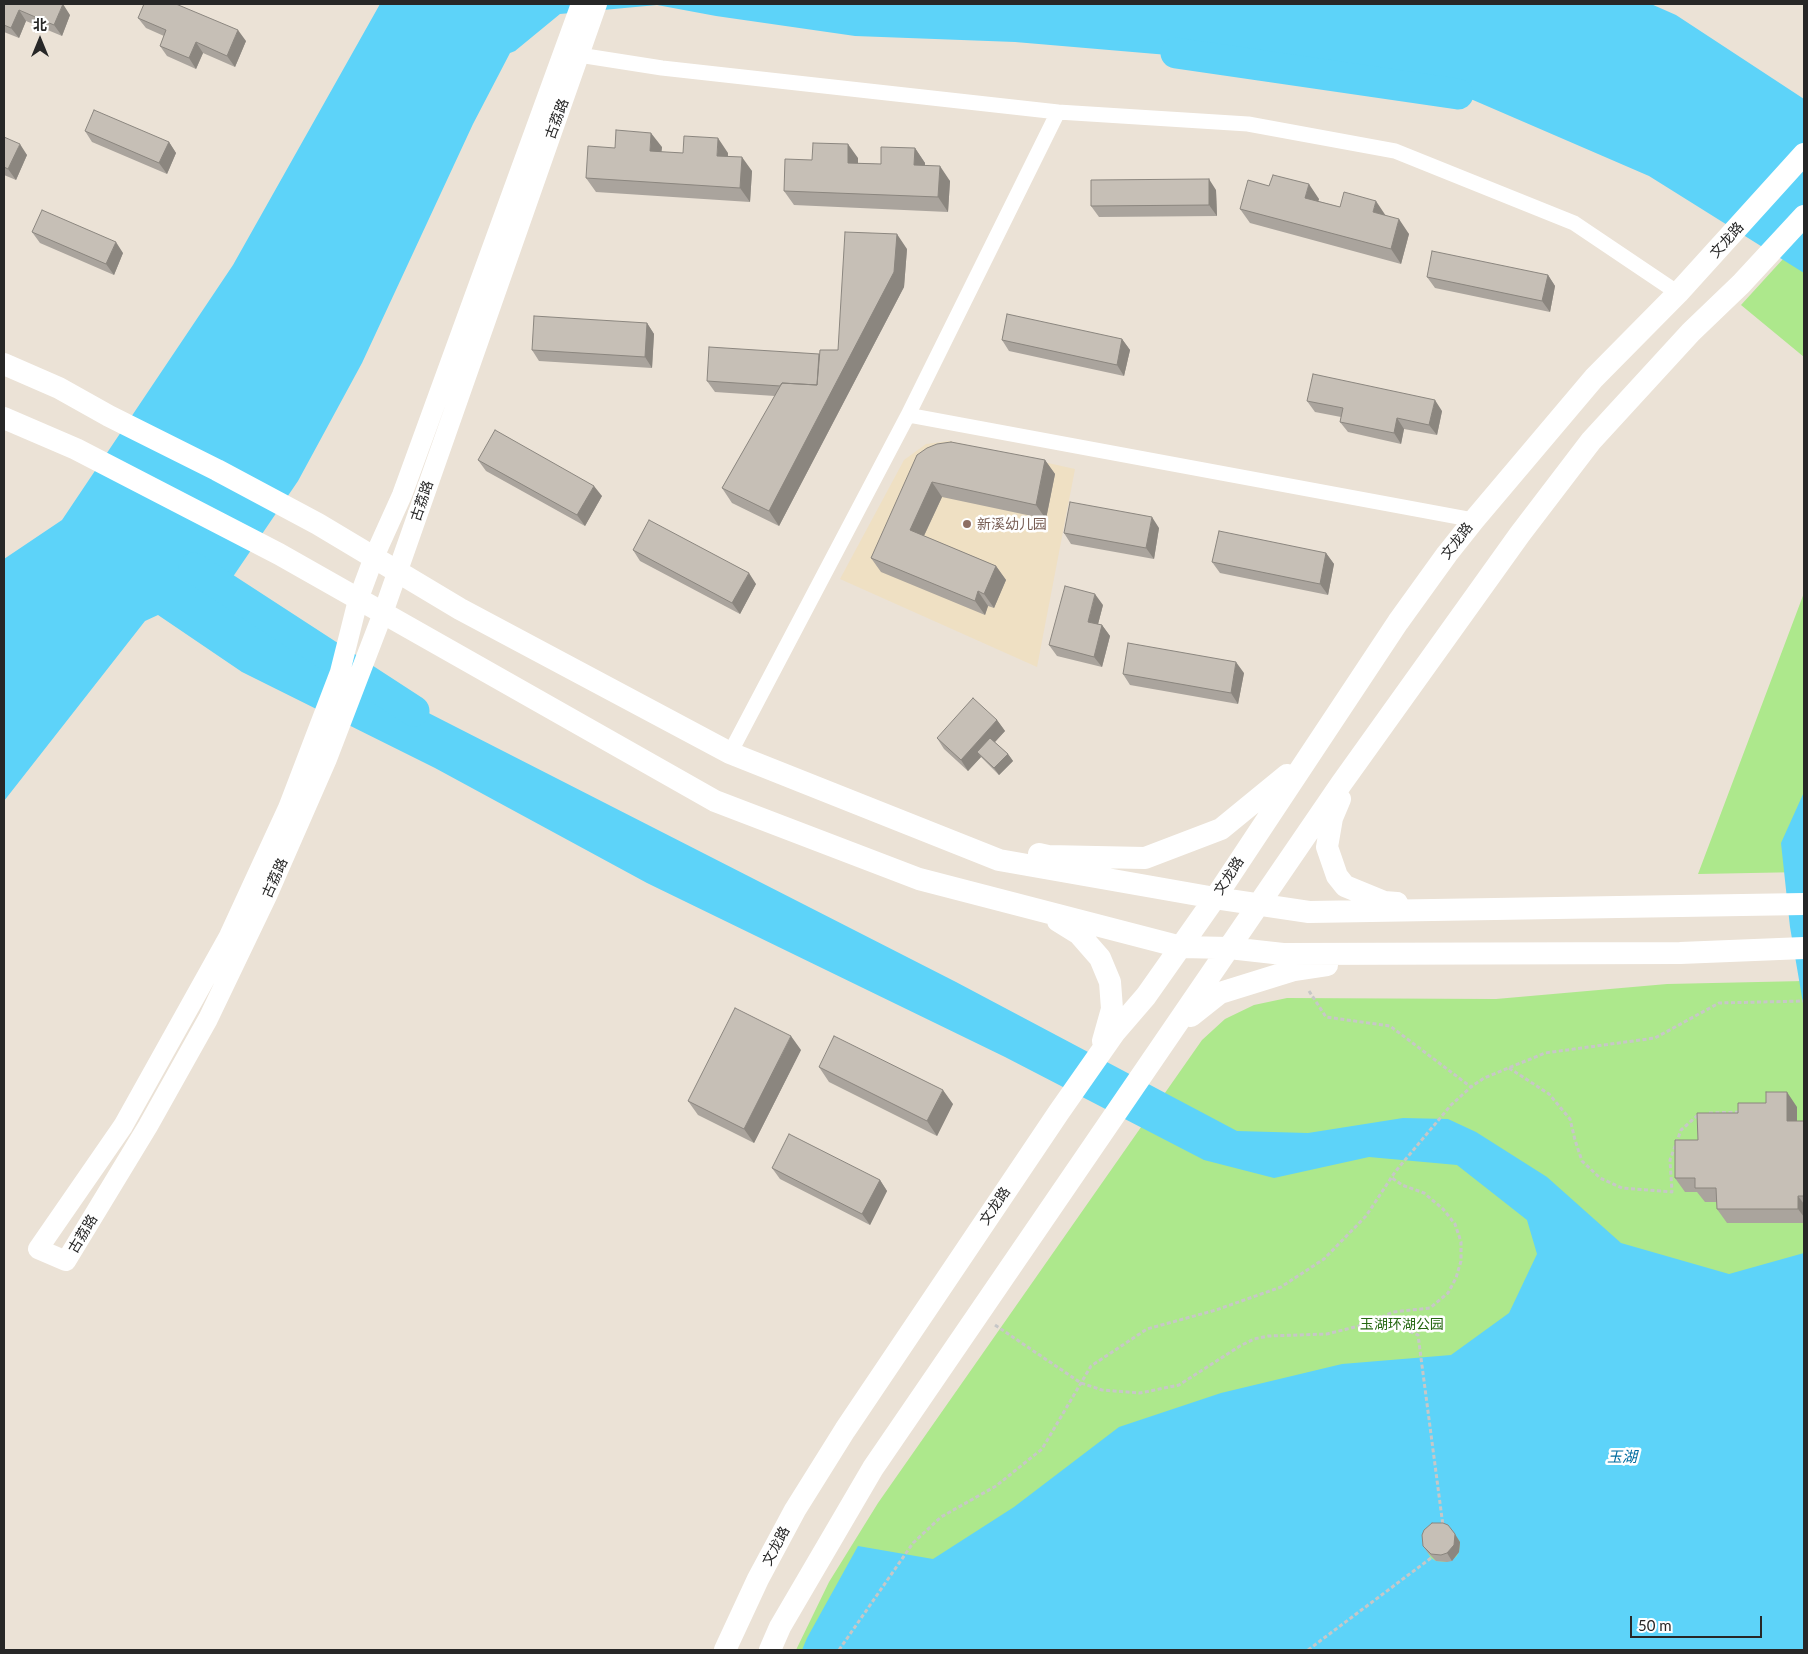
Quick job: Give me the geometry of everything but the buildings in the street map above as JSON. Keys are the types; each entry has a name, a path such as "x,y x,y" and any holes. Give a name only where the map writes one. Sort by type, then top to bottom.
{"main road":[{"name":"文龙路","path":"725,1650 758,1579 795,1510 844,1430 1115,1032 1146,996 1181,947 1398,622 1446,554 1594,378 1713,256 1804,154"},
{"path":"770,1650 780,1627 873,1468 1351,771 1520,534 1592,441 1691,332 1741,284 1804,216"},
{"path":"4,364 59,388 109,416 217,470 318,524 460,609 730,753 999,860 1214,898 1309,912 1804,904"},
{"path":"4,418 90,456 279,554 715,802 919,880 1181,947 1229,948 1283,954 1680,952 1804,948"},
{"path":"939,836 1048,856 1145,858 1221,829 1306,761"},
{"path":"1351,771 1332,818 1327,847 1337,876 1344,886 1384,902 1525,909"},
{"path":"1042,911 1079,934 1100,958 1110,982 1112,1008 1099,1055"},
{"path":"1172,1031 1220,993 1294,970 1416,954"}],"street":[{"name":"古荔路","path":"581,4 578,43 383,613 327,759 271,887 208,1019 148,1126 66,1261 38,1249 123,1126 229,936 291,799 340,672 358,600 374,557 402,496 578,43 597,4"},
{"path":"578,43 662,68 1058,112 1248,124 1395,151 1574,223 1678,293"},
{"path":"730,753 908,414 1058,112"},
{"path":"908,414 1474,520"}],"path":[{"path":"1309,991 1326,1017 1390,1026 1470,1087"},
{"path":"839,1650 913,1543 941,1517 996,1486 1042,1450 1091,1366 1147,1329 1216,1310 1281,1287 1324,1259 1366,1216 1395,1172 1451,1105 1470,1087 1484,1078 1545,1053 1655,1038 1719,1003 1804,1001"},
{"path":"1509,1068 1549,1094 1570,1119 1582,1161 1600,1178 1622,1188 1672,1192 1670,1160 1682,1130 1697,1116 1716,1112 1743,1112"},
{"path":"994,1324 1080,1382 1102,1390 1140,1393 1178,1385 1254,1339 1268,1336 1328,1334 1367,1324 1393,1312 1430,1308 1448,1293 1456,1278 1461,1261 1461,1242 1455,1224 1443,1209 1424,1193 1402,1185 1392,1178"},
{"path":"1380,1318 1418,1335 1443,1529"},
{"path":"1308,1650 1431,1558"}],"shaded area":[{"name":"新溪幼儿园","path":"949,441 1075,469 1037,667 840,579 904,460 926,444"}],"green space":[{"path":"1804,236 1804,357 1741,305"},
{"path":"1804,593 1804,872 1698,874"},
{"name":"玉湖环湖公园","path":"1804,981 1804,1650 796,1650 829,1582 878,1503 1202,1040 1225,1019 1254,1005 1287,998 1496,999 1667,984"}],"water":[{"name":"玉湖","path":"380,4 1651,4 1676,15 1804,99 1804,273 1649,176 1473,100 1321,68 1015,42 855,36 716,16 657,5 560,14 510,53 473,124 362,363 298,481 226,587 256,625 956,982 1237,1131 1308,1133 1403,1118 1448,1119 1476,1132 1547,1177 1621,1243 1729,1274 1804,1253 1804,1650 802,1650 858,1546 933,1559 1014,1507 1119,1427 1221,1393 1342,1364 1451,1355 1509,1313 1537,1254 1527,1220 1457,1165 1369,1157 1274,1178 1204,1160 1005,1057 647,883 435,768 242,672 158,615 145,621 4,801 4,559 62,520 233,265","holes":["1453,1532 1460,1542 1459,1552 1456,1557 1446,1562 1436,1561 1428,1553"]},
{"path":"1804,792 1804,1009 1790,927 1781,843"}],"waterway":[{"path":"1176,53 1458,94"},
{"path":"194,568 414,711"}],"place":[{"name":"新溪幼儿园","path":"967,524"}]}
